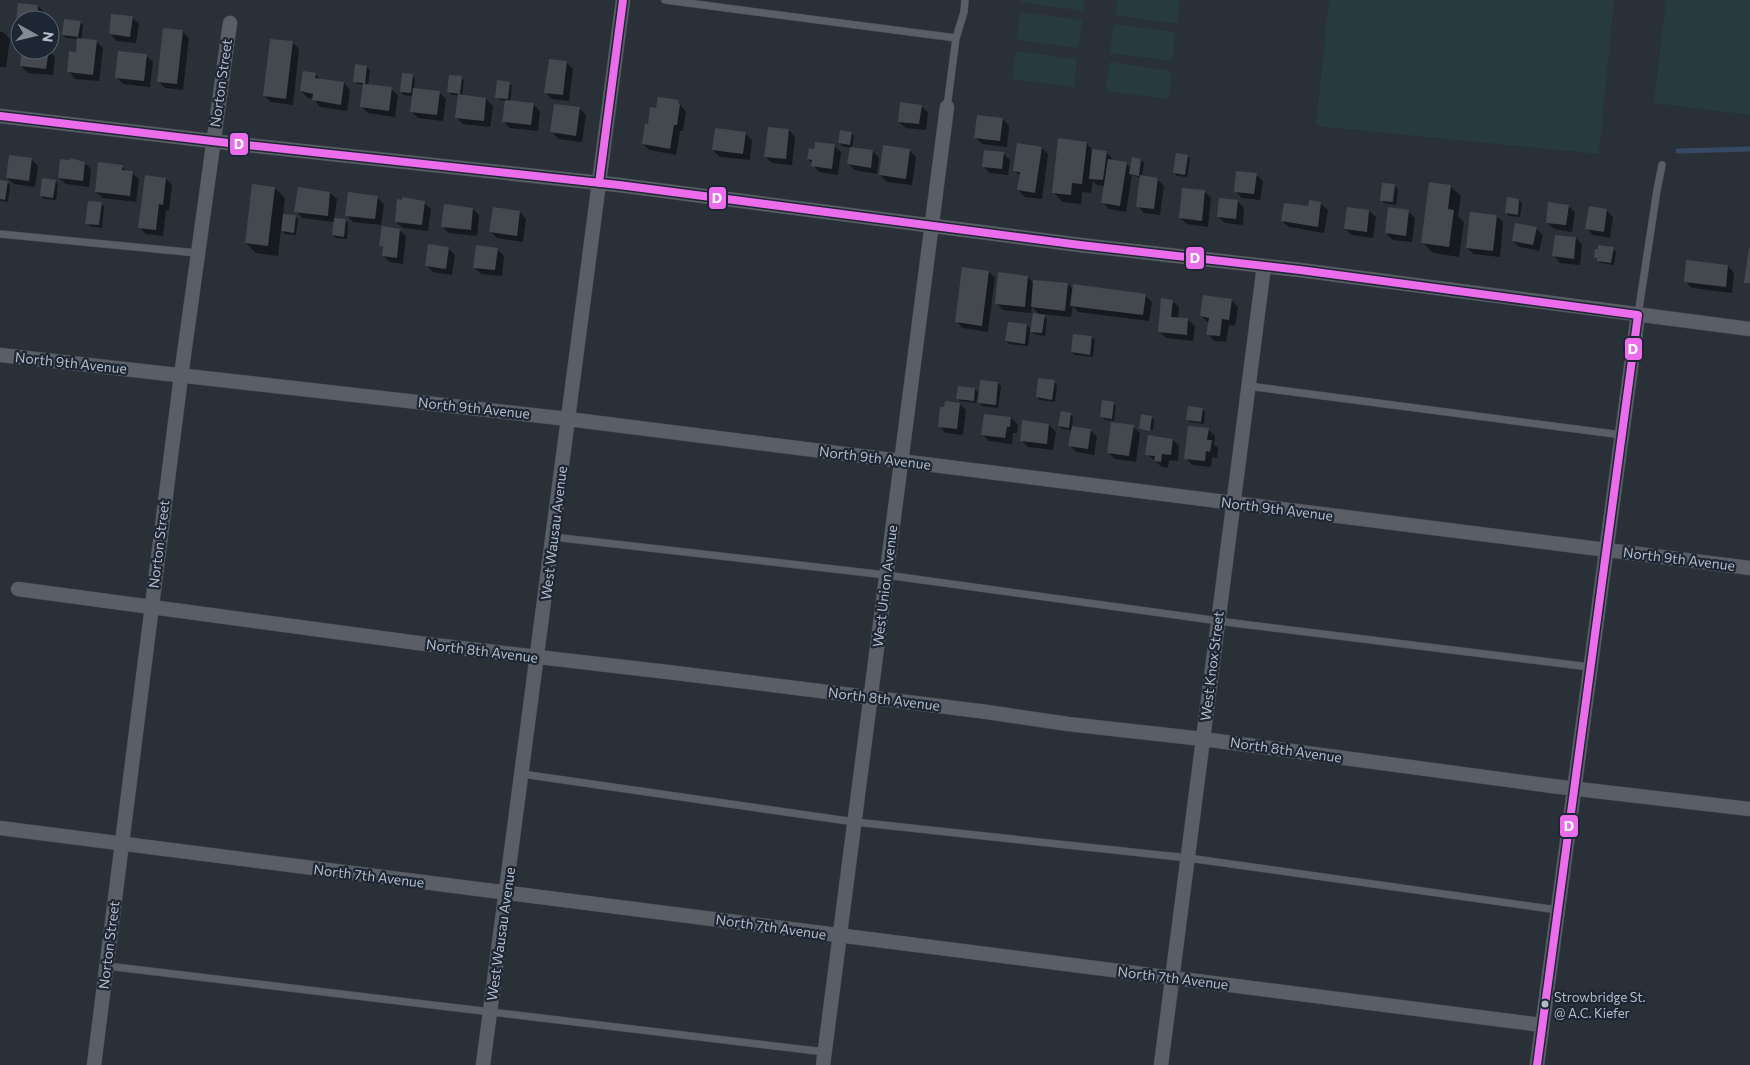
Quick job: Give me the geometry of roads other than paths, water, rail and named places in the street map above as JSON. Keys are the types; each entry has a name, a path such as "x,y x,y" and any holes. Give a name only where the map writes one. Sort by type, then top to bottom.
{"street":[{"name":"West Wausau Avenue","path":"483,1065 623,0"},
{"name":"Norton Street","path":"94,1065 197,253 230,23"},
{"name":"West Union Avenue","path":"824,1059 946,107"},
{"path":"0,116 599,183 1750,329"},
{"name":"West Knox Street","path":"1161,1065 1264,266"},
{"path":"1537,1065 1638,315"},
{"name":"North 9th Avenue","path":"0,355 568,419 1750,568"},
{"name":"North 8th Avenue","path":"18,589 537,657 1750,809"},
{"name":"North 7th Avenue","path":"0,828 1542,1026"}],"lane":[{"path":"665,0 956,38"},
{"path":"946,107 956,38 964,12 965,0"},
{"path":"1638,315 1662,165"},
{"path":"0,234 197,253"},
{"path":"1248,386 1622,434"},
{"path":"553,536 886,575 1218,620 1590,667"},
{"path":"522,774 855,822 1188,858 1558,910"},
{"path":"107,966 490,1012 824,1059"}],"waterway":[{"path":"1678,151 1750,149"}],"place":[{"name":"Strowbridge St. @ A.C. Kiefer","path":"1545,1004"}]}
